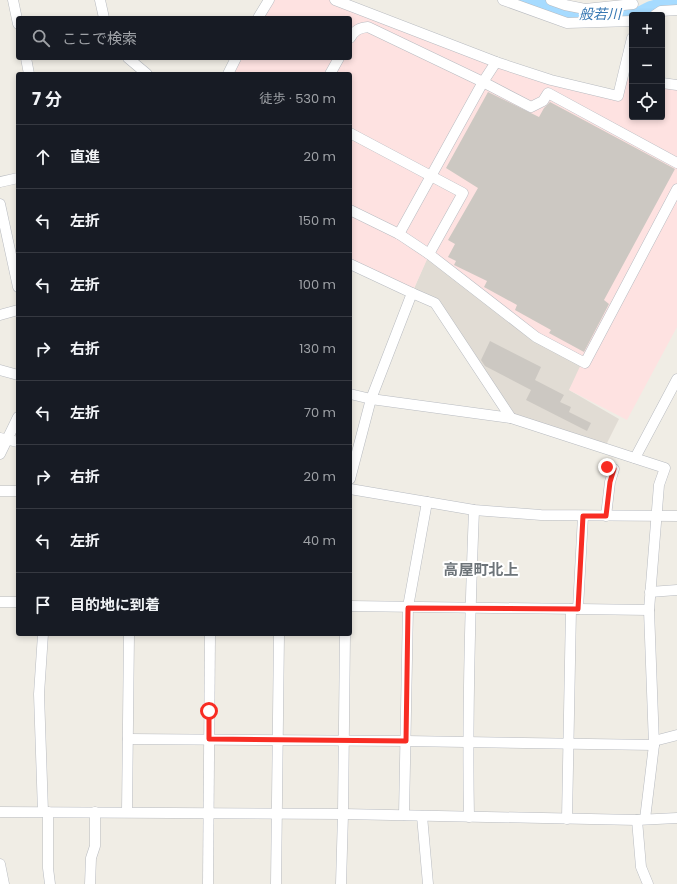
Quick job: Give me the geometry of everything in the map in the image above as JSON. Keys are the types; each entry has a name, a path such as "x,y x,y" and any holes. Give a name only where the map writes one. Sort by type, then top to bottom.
{"street":[{"path":"13,0 16,16"},
{"path":"100,0 104,16"},
{"path":"259,16 269,0"},
{"path":"335,0 496,62 554,81 618,96 628,78 631,48"},
{"path":"503,0 567,23 629,21"},
{"path":"551,0 564,5 585,9 633,2 635,12"},
{"path":"660,12 677,10"},
{"path":"352,34 354,31 368,27 483,82 531,107 543,101 554,81"},
{"path":"26,60 29,72"},
{"path":"130,60 145,72"},
{"path":"229,72 235,60"},
{"path":"331,72 338,60"},
{"path":"399,234 483,82 496,62"},
{"path":"665,83 677,85"},
{"path":"548,93 677,163"},
{"path":"352,134 432,175 463,193 429,254"},
{"path":"0,182 16,178"},
{"path":"352,211 399,234 429,254 536,337 585,363 677,189"},
{"path":"0,204 16,278"},
{"path":"352,265 435,303 511,418"},
{"path":"352,471 371,399 412,293"},
{"path":"0,315 16,311"},
{"path":"0,370 16,374"},
{"path":"635,458 677,379"},
{"path":"352,394 371,399 511,418 665,468 659,485 649,610 654,743 641,820 641,868 648,884"},
{"path":"0,454 3,439 16,420"},
{"path":"3,439 16,442"},
{"path":"606,516 610,482 614,469"},
{"path":"352,489 474,510 542,515 677,516"},
{"path":"0,491 16,491"},
{"path":"404,815 408,608 427,502"},
{"path":"469,817 468,743 470,608 474,510"},
{"path":"567,818 575,609 583,516"},
{"path":"650,592 677,590"},
{"path":"0,602 16,602"},
{"path":"352,606 649,610"},
{"path":"43,636 39,694 50,884"},
{"path":"127,812 130,636"},
{"path":"208,884 210,636"},
{"path":"276,884 279,636"},
{"path":"341,884 345,636"},
{"path":"128,739 343,740 569,744 654,743 677,735"},
{"path":"0,812 343,814 641,820 677,818"},
{"path":"90,884 91,858 94,846 95,812"},
{"path":"422,816 428,884"},
{"path":"0,864 2,882"}],"shaded area":[{"path":"271,0 336,0 496,62 618,96 623,78 629,79 629,120 665,120 665,83 677,85 677,327 627,420 569,390 582,362 536,337 429,255 412,293 352,264 352,72 230,72 237,60 352,60 352,16 262,16"},
{"path":"429,254 585,363 569,390 619,419 604,449 511,418 435,303 412,293"}],"building":[{"path":"488,92 539,117 544,108 550,102 675,169 604,300 609,304 584,352 549,333 551,330 515,310 517,305 484,287 487,281 454,265 456,261 448,257 455,244 448,240 478,188 446,168"},
{"path":"490,341 541,367 535,380 564,395 560,402 571,407 569,412 591,423 587,431 526,400 531,390 485,366 481,360"}],"waterway":[{"name":"般若川","path":"524,0 558,12 581,16 641,14 658,7 677,5"}],"district":[{"name":"高屋町北上","path":"481,570"}],"route":[{"path":"209,711 209,739 406,741 408,608 578,609 583,516 606,516 610,482 614,469 607,467"}]}
